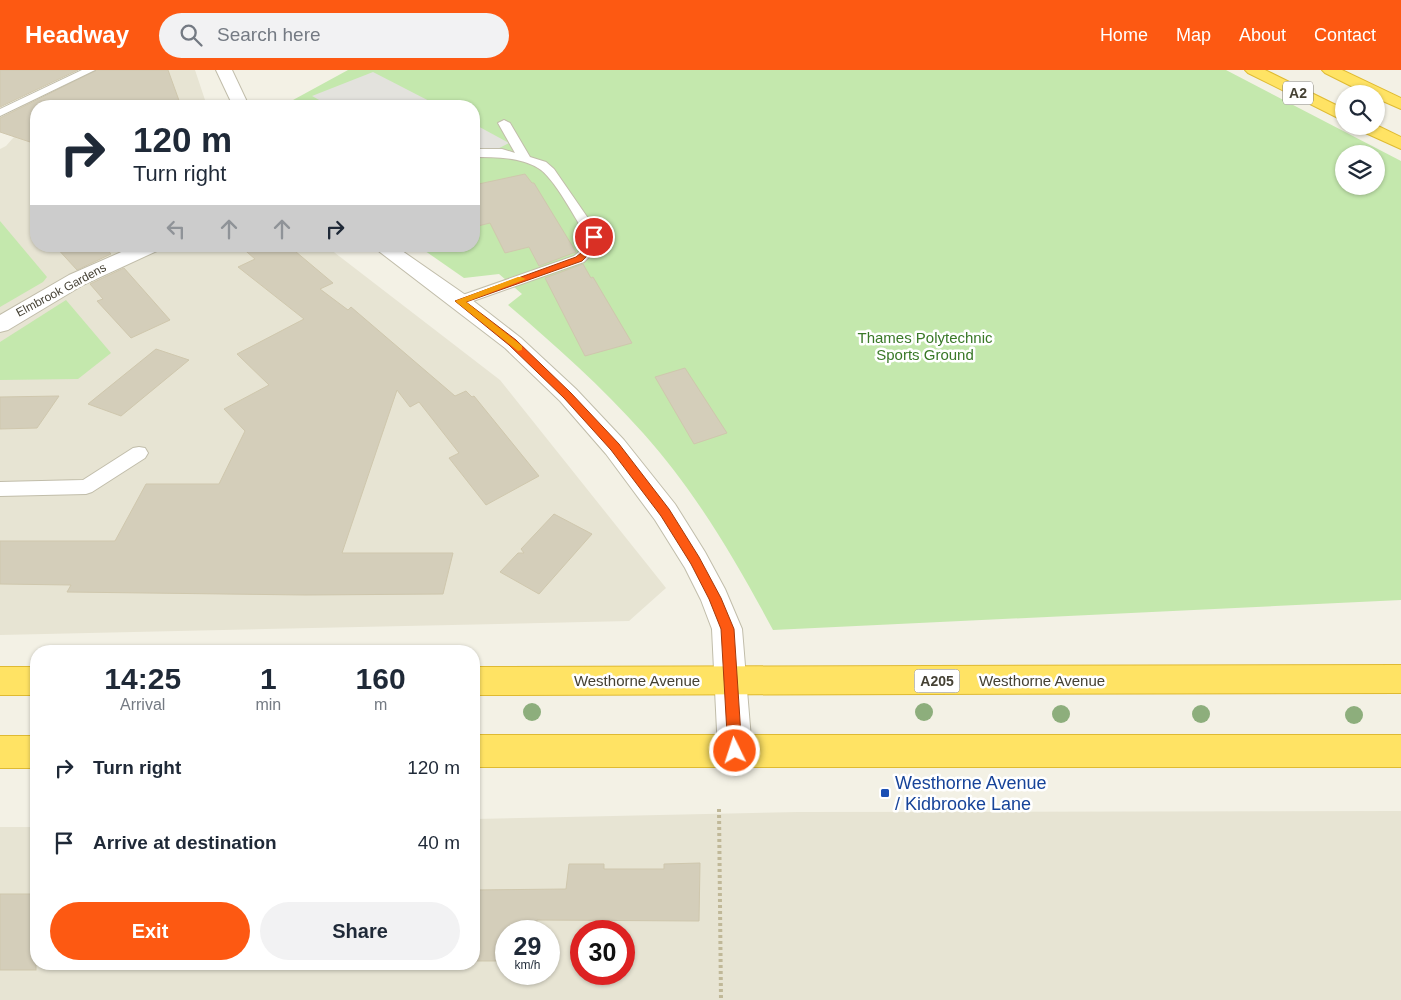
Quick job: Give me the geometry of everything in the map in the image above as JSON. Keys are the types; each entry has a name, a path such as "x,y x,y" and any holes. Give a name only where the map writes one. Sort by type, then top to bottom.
{"highway":[{"name":"A2","path":"1253,70 1335,111"},
{"name":"A2","path":"1330,70 1401,104"},
{"path":"1364,70 1401,87"},
{"path":"1382,135 1401,144"},
{"name":"Westhorne Avenue","path":"480,681 1401,680"},
{"path":"0,681 30,681"},
{"path":"480,751 1401,751"},
{"path":"0,752 30,752"}],"street":[{"path":"224,70 238,100"},
{"name":"Elmbrook Gardens","path":"0,324 76,280 139,252"},
{"path":"390,252 513,342 568,395 615,447 665,512 695,560 715,598 728,629 735,751"}],"lane":[{"path":"0,113 90,70"},
{"path":"504,123 525,160"},
{"path":"459,301 579,259 590,248 594,237 561,186 542,165 502,153 480,153"},
{"path":"0,489 86,487 139,453"}],"path":[{"path":"718,809 721,1000"}],"shaded area":[{"path":"127,70 195,70 205,100 69,100"},
{"path":"373,72 427,100 319,100 312,96"},
{"path":"30,120 30,252 334,252 500,380 666,588 629,621 0,635 0,149 6,146"},
{"path":"480,127 509,143 480,158"},
{"path":"1401,811 1401,1000 0,1000 0,827 30,827 30,970 480,970 480,819 798,812"}],"green space":[{"name":"Thames Polytechnic Sports Ground","path":"348,70 1226,70 1335,127 1335,135 1351,135 1370,145 1335,145 1335,195 1385,195 1385,153 1401,161 1401,600 773,630 745,578 698,503 680,479 643,433 595,383 508,305 522,294 499,274 464,278 427,252 480,252 480,100 293,100"},
{"path":"0,221 47,277 43,282 0,307"},
{"path":"66,300 111,353 78,379 0,380 0,342"}],"building":[{"path":"0,70 78,70 0,107"},
{"path":"97,70 168,70 179,100 36,100"},
{"path":"30,103 30,142 0,132 0,118"},
{"path":"525,174 534,183 576,252 539,266 529,247 505,253 490,223 480,226 480,184"},
{"path":"60,252 109,252 111,254 77,270"},
{"path":"247,252 296,252 333,283 320,289 348,310 351,307 455,396 466,391 472,397 474,396 539,476 486,505 449,458 459,453 419,402 410,407 397,390 342,553 453,553 443,594 305,595 67,592 71,585 0,584 0,541 115,541 146,484 219,484 245,431 224,409 269,385 237,354 304,319 238,267 255,259"},
{"path":"583,264 591,278 593,277 632,343 585,356 545,278"},
{"path":"124,268 170,320 131,338 97,301 103,299 90,284"},
{"path":"156,349 189,360 121,416 88,404"},
{"path":"685,368 727,433 694,444 655,377"},
{"path":"59,396 37,428 0,429 0,397"},
{"path":"554,514 592,534 539,594 500,572 518,553 524,553 521,549"},
{"path":"700,863 699,921 495,920 495,961 480,961 480,890 566,889 569,864 604,864 604,869 664,869 664,864"},
{"path":"0,894 30,894 30,970 0,970"}],"slow traffic":[{"path":"518,348 513,342 459,301 521,279"}],"place":[{"name":"Westhorne Avenue / Kidbrooke Lane","path":"885,793"}],"route":[{"path":"594,237 590,248 579,259 459,301 513,342 568,395 615,447 665,512 695,560 715,598 728,629 735,751"}]}
